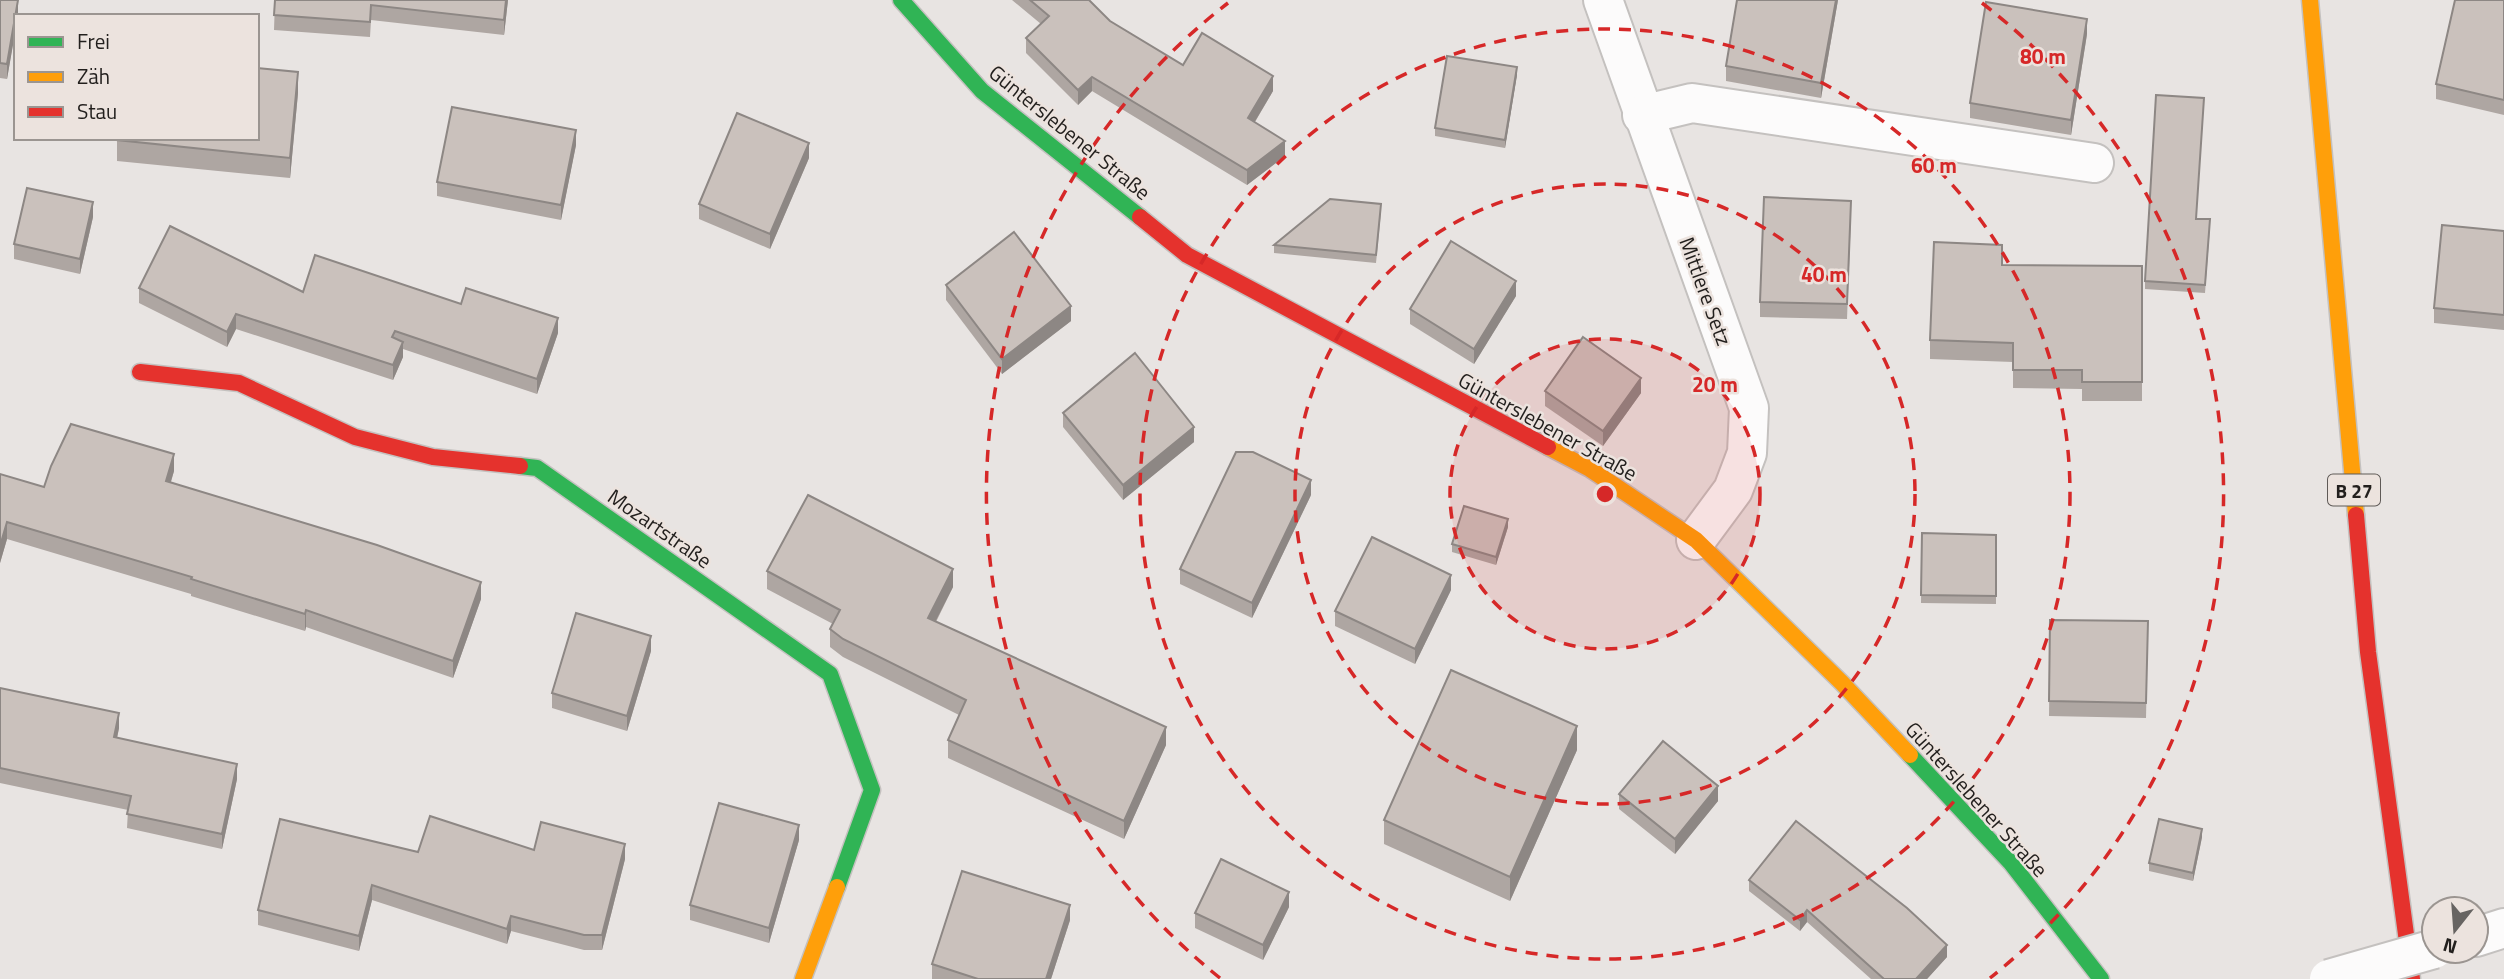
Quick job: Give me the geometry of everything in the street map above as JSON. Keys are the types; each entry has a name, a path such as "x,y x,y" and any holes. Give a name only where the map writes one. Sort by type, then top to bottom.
{"street":[{"name":"Günterslebener Straße","path":"901,0 982,91 1187,255 1590,469 1696,540 1842,683 2011,863 2101,979"},
{"name":"Mittlere Setz","path":"1603,0 1749,408 1747,453 1733,490 1696,540"},
{"name":"B 27","path":"2310,0 2368,652 2413,979"},
{"path":"1643,115 1692,103 2094,163"},
{"name":"Mozartstraße","path":"140,372 239,383 355,437 433,457 537,468 830,674 872,790 803,979"},
{"path":"2329,979 2420,953"}],"building":[{"path":"0,0 18,0 7,64 0,63"},
{"path":"275,0 506,0 504,20 371,5 370,22 274,15"},
{"path":"1030,0 1089,0 1110,21 1183,65 1202,33 1273,76 1248,118 1285,141 1247,170 1092,77 1078,90 1026,38 1049,16"},
{"path":"1737,0 1836,0 1821,83 1726,66"},
{"path":"2455,0 2504,0 2504,100 2436,84"},
{"path":"1986,2 2087,19 2071,120 1970,103"},
{"path":"1447,56 1517,67 1505,140 1435,128"},
{"path":"259,68 298,72 290,158 117,140 259,140"},
{"path":"2156,95 2204,98 2196,219 2210,219 2205,285 2145,281"},
{"path":"452,107 576,130 561,205 437,182"},
{"path":"737,113 809,143 770,234 699,204"},
{"path":"27,188 93,202 80,259 14,244"},
{"path":"1764,197 1851,201 1847,304 1760,302"},
{"path":"1330,199 1381,204 1376,255 1274,245"},
{"path":"2442,225 2504,231 2504,315 2434,308"},
{"path":"170,226 303,292 315,255 461,304 466,288 558,318 537,379 395,331 392,337 403,342 393,365 236,314 227,332 139,288"},
{"path":"1014,232 1071,306 1002,359 946,285"},
{"path":"1451,241 1516,281 1474,349 1410,309"},
{"path":"1934,242 2002,245 2002,265 2142,266 2142,382 2082,382 2082,370 2013,370 2013,343 1930,340"},
{"path":"1583,337 1641,378 1603,431 1545,391"},
{"path":"1135,353 1194,427 1123,485 1063,413"},
{"path":"71,424 174,454 166,481 377,545 481,582 453,661 306,610 305,614 7,522 0,546 0,474 44,487"},
{"path":"1236,452 1253,452 1311,480 1252,603 1180,569"},
{"path":"808,495 953,569 928,618 1166,727 1124,821 948,740 966,700 843,639 830,629 840,610 767,571"},
{"path":"1464,506 1508,519 1496,557 1452,544"},
{"path":"1922,533 1996,535 1996,596 1921,595"},
{"path":"1372,537 1451,575 1415,649 1335,611"},
{"path":"576,613 651,636 627,716 552,693"},
{"path":"2050,620 2148,621 2146,703 2049,701"},
{"path":"1451,670 1577,726 1510,877 1384,820"},
{"path":"0,688 119,713 114,737 237,764 222,834 127,814 131,796 0,768"},
{"path":"1663,741 1718,786 1675,839 1619,794"},
{"path":"719,803 799,825 769,928 690,905"},
{"path":"430,816 534,850 541,822 625,844 602,935 584,935 511,916 507,929 372,885 359,936 258,910 280,819 418,852"},
{"path":"2159,819 2202,829 2193,873 2149,863"},
{"path":"1796,821 1907,908 1947,945 1916,979 1884,979 1807,910 1800,920 1749,880"},
{"path":"1221,859 1289,892 1263,945 1195,913"},
{"path":"962,871 1070,905 1046,979 978,979 932,964"}],"traffic: fast":[{"path":"901,0 982,91 1140,217"},
{"path":"520,466 537,468 830,674 872,790 837,887"},
{"path":"1910,755 2011,863 2101,979"}],"traffic: slow":[{"path":"2310,0 2356,515"},
{"path":"1548,447 1590,469 1696,540 1842,683 1910,755"},
{"path":"803,979 837,887"}],"traffic: jam":[{"path":"1140,217 1187,255 1548,447"},
{"path":"140,372 239,383 355,437 433,457 520,466"},
{"path":"2356,515 2368,652 2412,979"}]}
